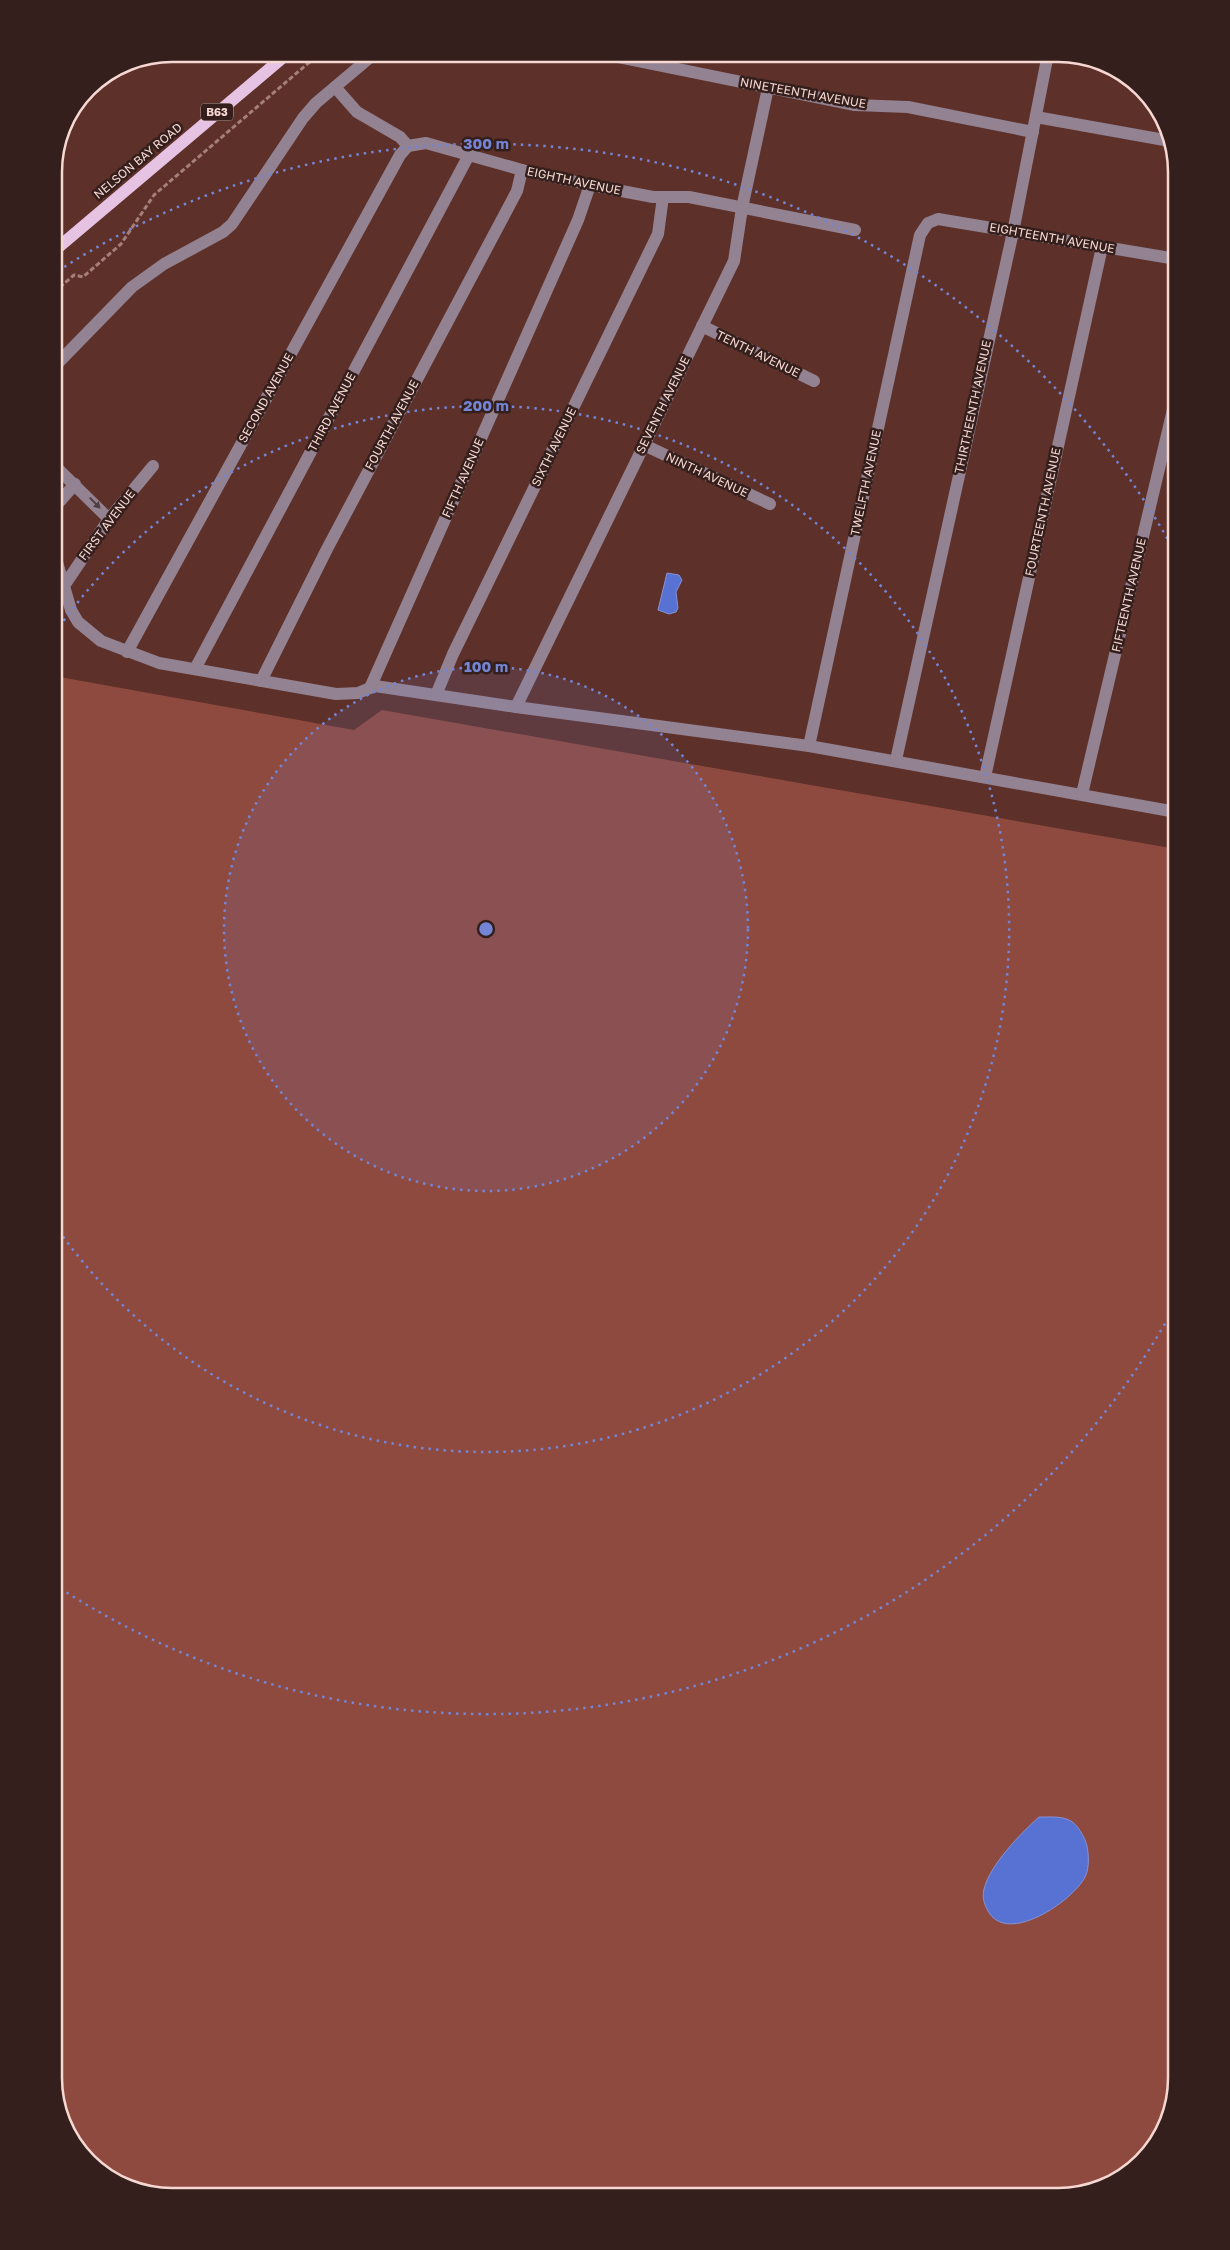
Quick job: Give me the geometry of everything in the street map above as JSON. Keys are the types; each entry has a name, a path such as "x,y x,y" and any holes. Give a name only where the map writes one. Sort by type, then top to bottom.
{"main road":[{"name":"NELSON BAY ROAD","path":"63,243 276,63"}],"lane":[{"path":"63,358 132,286 164,264 222,232 232,224 303,118 363,63"},
{"name":"NINETEENTH AVENUE","path":"647,63 855,105 908,107 1033,132"},
{"name":"THIRTHEENTH AVENUE","path":"896,760 1013,232 1046,63"},
{"path":"335,87 358,112 400,137 408,146"},
{"name":"SEVENTH AVENUE","path":"516,707 734,261 742,208 768,88"},
{"path":"1036,117 1162,140"},
{"name":"EIGHTH AVENUE","path":"408,146 426,143 522,170 590,185 653,197 689,197 855,230"},
{"name":"SECOND AVENUE","path":"126,652 395,164 408,146"},
{"name":"THIRD AVENUE","path":"195,669 469,155"},
{"name":"FOURTH AVENUE","path":"261,681 327,549 517,191 522,170"},
{"name":"FIFTH AVENUE","path":"370,688 578,220 590,185"},
{"name":"SIXTH AVENUE","path":"436,695 454,654 658,234 663,197"},
{"name":"EIGHTEENTH AVENUE","path":"928,223 938,219 1168,258"},
{"name":"TWELFTH AVENUE","path":"809,746 920,235 928,223"},
{"name":"FOURTEENTH AVENUE","path":"985,777 1102,247"},
{"name":"TENTH AVENUE","path":"702,326 814,381"},
{"name":"FIFTEENTH AVENUE","path":"1082,794 1168,431"},
{"name":"NINTH AVENUE","path":"644,445 770,504"},
{"name":"FIRST AVENUE","path":"64,586 109,519 152,466"},
{"path":"63,473 109,519"},
{"path":"63,498 75,484"},
{"path":"63,582 71,610 78,622 101,642 159,663 336,694 358,693 380,686 516,707 809,746 896,760 1168,810"}],"path":[{"path":"63,284 74,275 83,277 121,244 154,195 308,63"}],"shaded area":[{"path":"63,678 354,730 382,710 1168,848 1168,2077 1162,2113 1149,2138 1130,2160 1112,2173 1086,2184 1057,2188 166,2187 137,2182 112,2169 95,2155 77,2132 68,2113 62,2077"}],"water":[{"path":"667,573 679,575 682,580 676,592 678,608 676,612 669,614 658,610"},
{"path":"1039,1817 1067,1819 1077,1826 1087,1848 1087,1873 1078,1887 1067,1897 1054,1908 1039,1916 1024,1922 1009,1924 997,1921 985,1906 983,1892 987,1880 1007,1850"}]}
